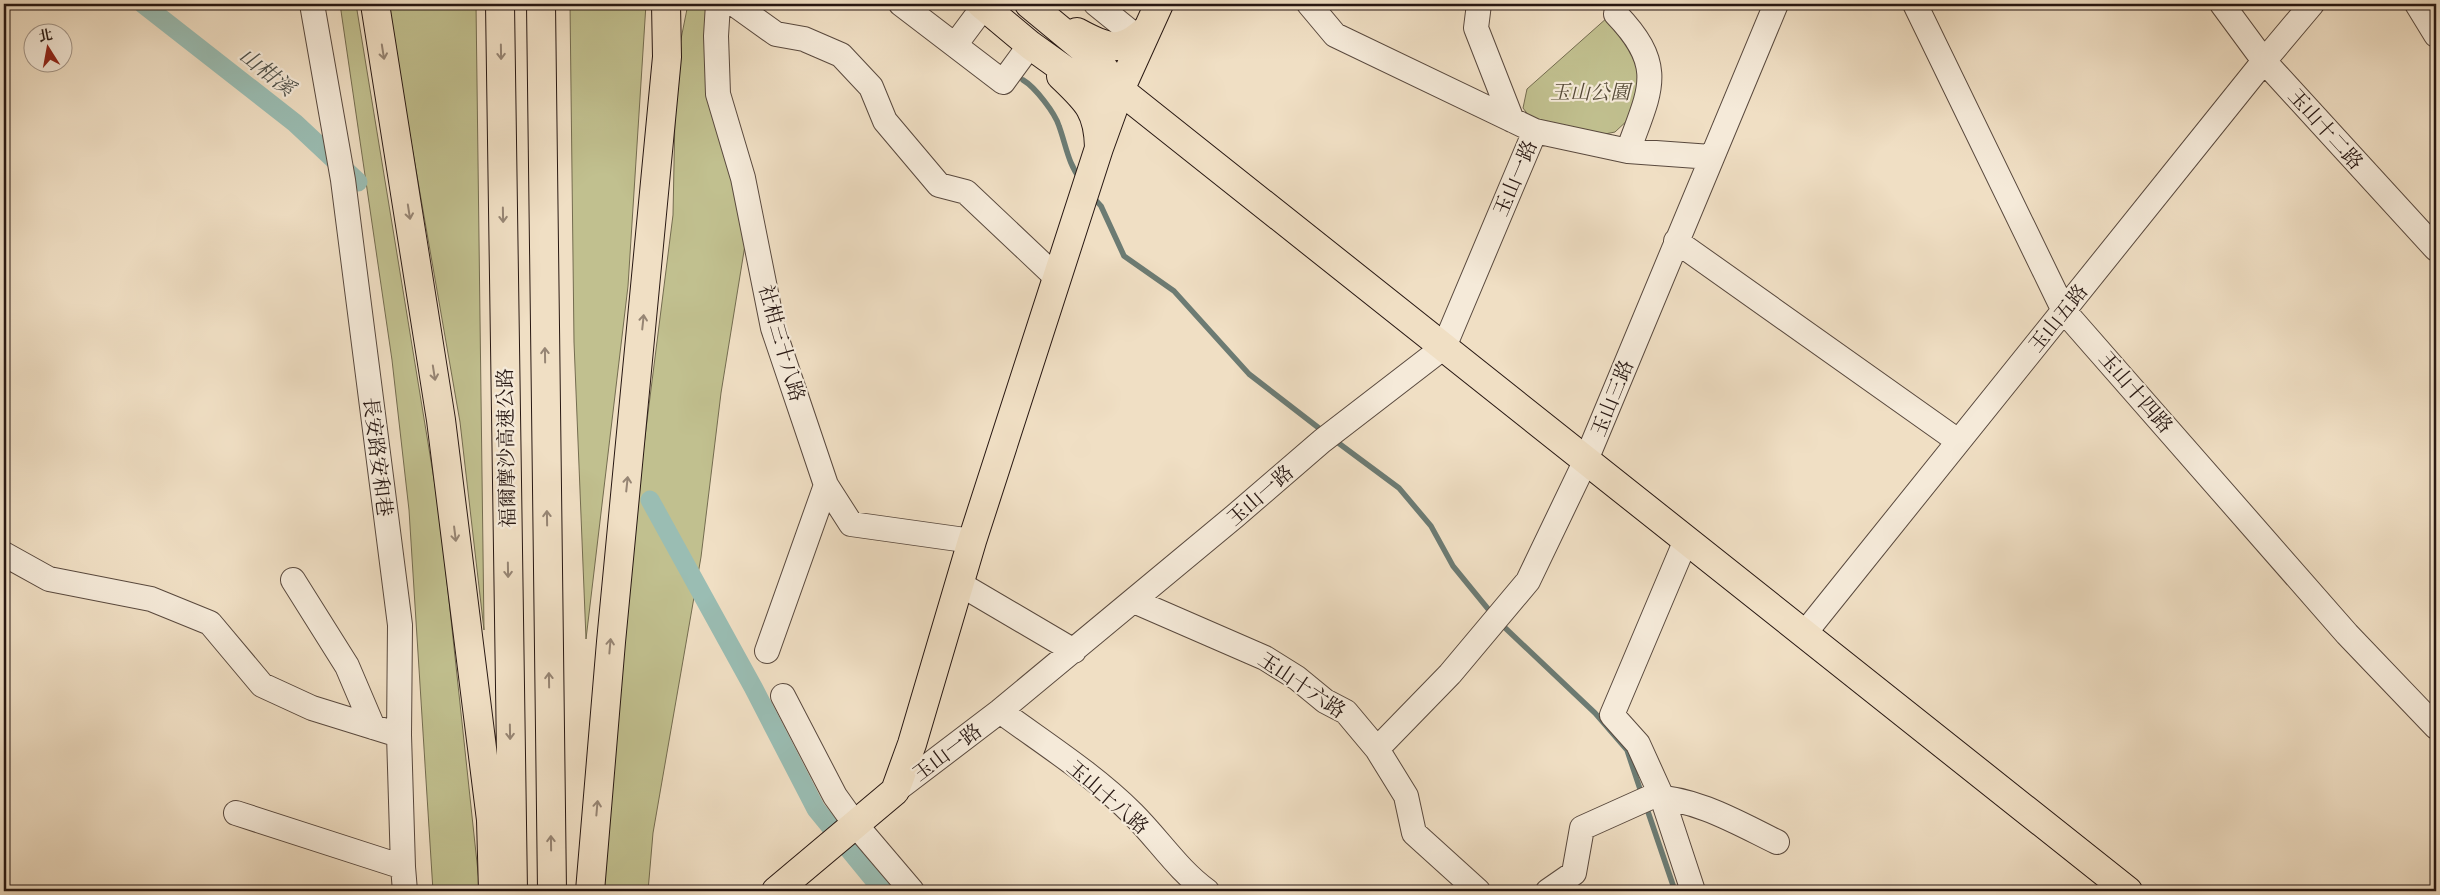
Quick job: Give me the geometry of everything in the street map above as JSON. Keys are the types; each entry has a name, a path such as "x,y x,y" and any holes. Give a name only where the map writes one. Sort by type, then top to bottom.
{"main road":[{"path":"375,4 441,420 491,820 493,891"},
{"name":"福爾摩沙高速公路","path":"500,4 513,891"},
{"name":"福爾摩沙高速公路","path":"541,4 552,891"},
{"path":"590,891 611,642 667,57 666,4"},
{"path":"667,57 679,4"},
{"path":"982,5 1030,45 1083,83 1120,90"},
{"path":"1035,9 1110,47 1125,46 1148,23"},
{"path":"1035,9 1098,61 1120,90 2128,891"},
{"path":"776,891 895,791 972,542 1098,148 1148,23"},
{"path":"1030,45 1082,97 1096,117 1098,148"}],"street":[{"name":"長安路安和巷","path":"312,4 343,180 400,625 399,735 405,891"},
{"name":"社柑三十八路","path":"718,4 716,36 718,94 743,178 772,328 826,485 851,524 972,542"},
{"path":"734,4 776,34 804,39 841,55 871,87 884,121 939,185 966,192 1056,277"},
{"path":"901,4 1003,82 1030,45"},
{"path":"1096,4 1148,23"},
{"path":"1309,4 1335,35 1535,131 1628,152 1711,158"},
{"path":"1479,4 1476,28 1512,120"},
{"name":"玉山三路","path":"1378,749 1450,674 1528,581 1586,460 1776,4"},
{"name":"玉山十四路","path":"1915,4 2064,311 2347,634 2436,727"},
{"name":"玉山十二路","path":"2222,4 2264,61 2436,249"},
{"name":"玉山五路","path":"1804,634 2264,61 2312,4"},
{"path":"2417,4 2436,35"},
{"path":"955,46 982,5"},
{"path":"1616,14 1636,34 1648,60 1650,82 1646,100 1628,152"},
{"name":"玉山一路","path":"895,791 1000,712 1329,435 1444,347 1535,131"},
{"path":"1676,241 1958,441"},
{"path":"767,651 826,485"},
{"path":"1686,540 1612,715 1638,744 1650,799 1693,891"},
{"path":"4,554 49,579 152,599 210,624 262,686 312,708 399,735"},
{"path":"293,580 347,666 373,727"},
{"path":"960,584 1074,651"},
{"name":"玉山十六路","path":"1134,601 1231,642 1281,668 1297,678 1325,701 1346,712 1378,749 1406,796 1414,833 1478,891"},
{"path":"783,696 835,796 855,824 912,891"},
{"name":"玉山十八路","path":"1000,712 1106,790 1133,814 1190,878 1207,891"},
{"path":"1548,891 1574,873 1582,828 1650,799 1713,810 1777,842"},
{"path":"236,813 403,867"}],"green space":[{"path":"340,4 356,4 440,516 480,891 433,891 409,510 392,360"},
{"path":"387,4 476,4 484,630 460,422"},
{"path":"570,4 646,4 628,286 586,639 574,342"},
{"path":"688,4 709,4 711,72 745,245 721,393 701,557 653,833 648,891 601,891 621,627 673,215 676,64"},
{"name":"玉山公園","path":"1608,17 1632,44 1640,74 1631,117 1615,132 1590,137 1535,124 1523,108 1527,89"}],"waterway":[{"name":"山柑溪","path":"143,4 295,123 358,182"},
{"path":"1023,80 1039,94 1053,114 1059,126 1070,161 1081,180"},
{"path":"1092,196 1101,206 1124,256 1174,291 1249,374 1324,432"},
{"path":"1333,439 1399,488 1431,526 1453,566 1493,615"},
{"path":"650,500 753,687 816,809 883,891"},
{"path":"1501,624 1595,713 1627,750 1642,795"},
{"path":"1646,806 1675,891"}]}
